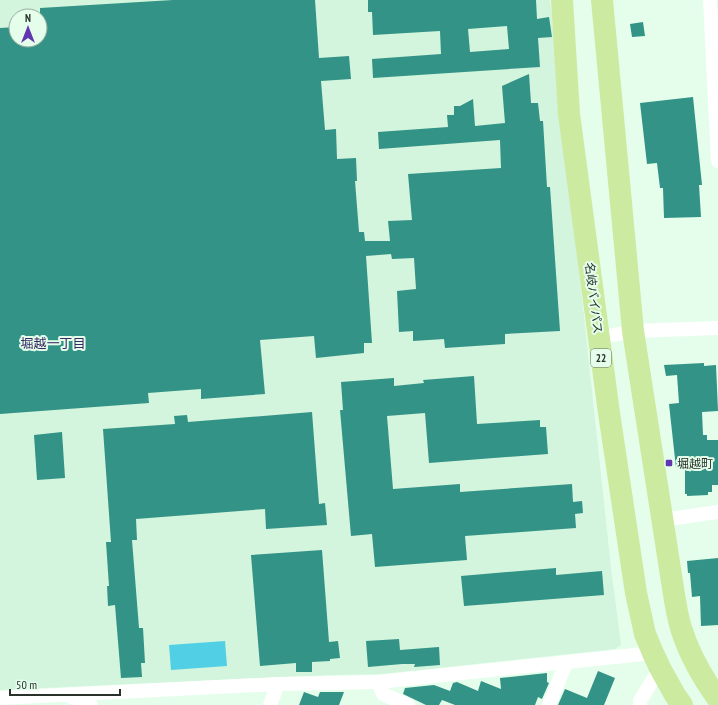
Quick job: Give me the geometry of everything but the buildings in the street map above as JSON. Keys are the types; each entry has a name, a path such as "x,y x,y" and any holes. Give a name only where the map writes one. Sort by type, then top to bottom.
{"highway":[{"name":"名岐バイパス","path":"562,0 569,114 609,413 636,593 645,634 656,661 682,705"},
{"path":"602,0 634,331 673,588 680,627 691,656 705,681 718,699"}],"street":[{"path":"710,0 715,48 718,161"},
{"path":"599,338 634,331 718,328"},
{"path":"662,520 718,512"},
{"path":"0,698 278,684 378,682 566,663 656,661 640,701 640,705"},
{"path":"549,705 566,663"},
{"path":"378,682 383,694 408,705"},
{"path":"270,705 278,684"},
{"path":"66,695 91,705"}],"shaded area":[{"path":"0,0 550,0 611,568 621,645 615,649 382,674 0,690"}],"water":[{"path":"225,641 227,666 171,670 169,645"}],"place":[{"name":"堀越町","path":"669,463"}],"district":[{"name":"堀越一丁目","path":"53,343"}]}
